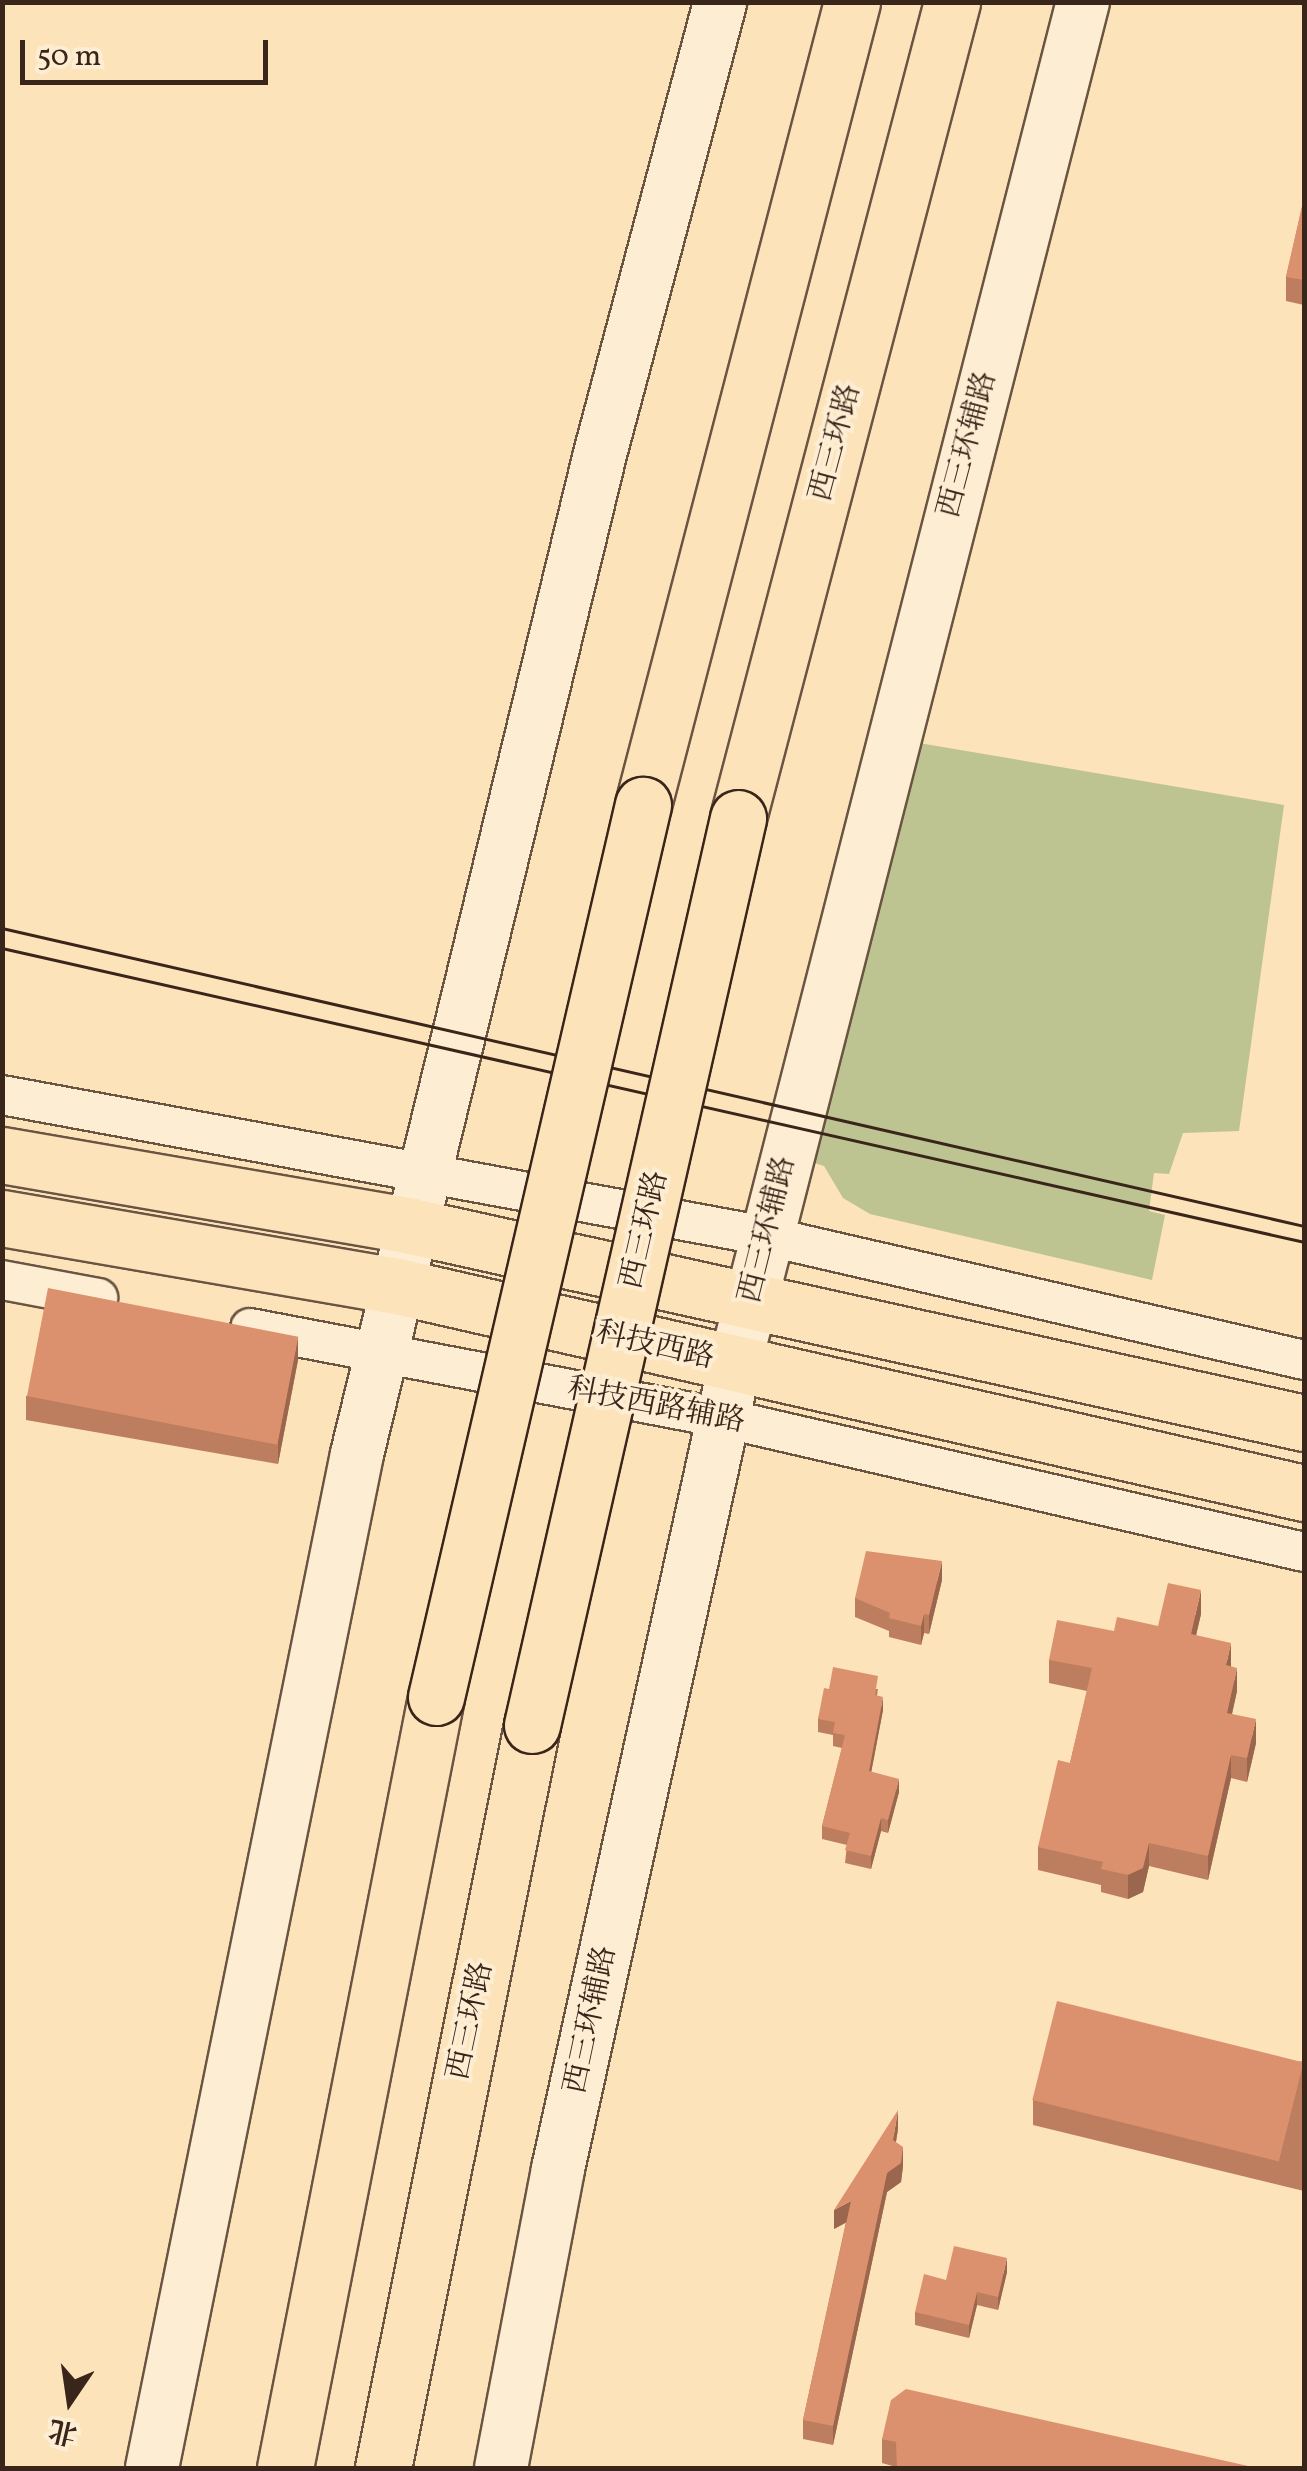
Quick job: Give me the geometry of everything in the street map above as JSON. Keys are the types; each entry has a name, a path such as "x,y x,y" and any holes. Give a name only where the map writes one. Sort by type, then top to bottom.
{"main road":[{"path":"152,2468 380,1353 600,454 720,2"},
{"path":"286,2468 436,1697 642,805 852,2"},
{"name":"西三环路","path":"383,2468 532,1725 738,818 952,2"},
{"name":"西三环辅路","path":"501,2468 558,2169 750,1299 1083,2"},
{"path":"2,1155 411,1226 1304,1423"},
{"name":"科技西路","path":"2,1218 396,1286 1304,1493"}],"street":[{"path":"2,1095 766,1236 1304,1360"},
{"path":"2,1280 138,1306"},
{"name":"科技西路辅路","path":"216,1321 723,1418 1304,1552"}],"green space":[{"path":"919,743 1284,805 1239,1131 1183,1133 1169,1174 1154,1173 1149,1211 1165,1215 1152,1280 870,1214 843,1198 824,1166 808,1161"}],"building":[{"path":"1304,198 1304,280 1286,277"},
{"path":"48,1288 298,1337 277,1445 27,1396"},
{"path":"866,1551 942,1561 929,1615 924,1614 921,1626 889,1618 890,1613 855,1598"},
{"path":"1168,1583 1201,1590 1191,1634 1231,1643 1226,1665 1237,1668 1227,1713 1256,1719 1247,1758 1231,1755 1208,1856 1149,1843 1143,1868 1128,1875 1101,1869 1103,1862 1038,1847 1058,1760 1070,1763 1092,1668 1049,1660 1057,1620 1114,1631 1117,1617 1158,1626"},
{"path":"833,1667 878,1676 875,1695 883,1697 869,1771 899,1779 888,1820 881,1818 871,1856 845,1850 850,1833 822,1826 845,1735 833,1733 835,1722 818,1719"},
{"path":"1057,2001 1303,2062 1279,2161 1032,2100"},
{"path":"898,2110 893,2140 903,2147 901,2163 887,2173 833,2426 803,2420 851,2201 834,2210"},
{"path":"954,2246 1007,2258 998,2297 977,2292 969,2325 915,2312 924,2274 946,2280"},
{"path":"906,2389 1257,2468 897,2468 896,2442 882,2439 891,2400"}],"tram line":[{"path":"2,928 1304,1226"},
{"path":"2,948 1304,1242"}]}
